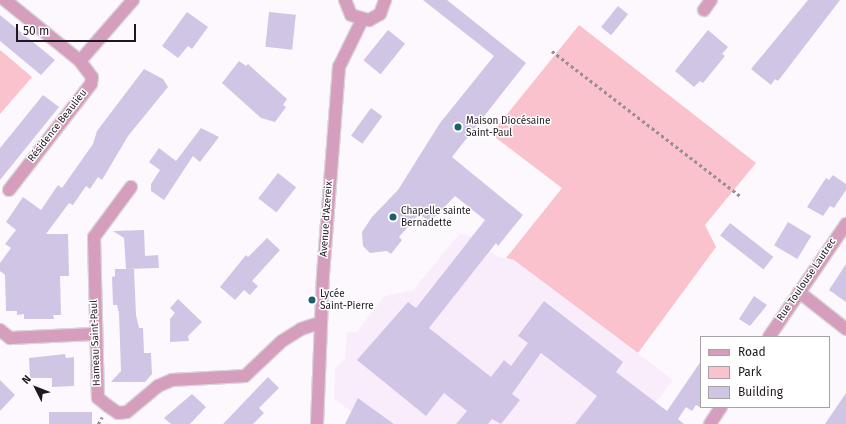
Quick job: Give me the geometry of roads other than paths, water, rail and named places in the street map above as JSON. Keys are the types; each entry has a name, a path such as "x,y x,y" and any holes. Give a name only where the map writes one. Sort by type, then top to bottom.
{"street":[{"name":"Résidence Beaulieu","path":"5,0 80,61 90,73 91,84 9,190"},
{"path":"80,61 133,0"},
{"path":"345,0 351,15 362,20 380,14 386,0"},
{"path":"704,10 711,0"},
{"name":"Avenue d'Azereix","path":"317,424 320,324 339,67 362,20"},
{"name":"Hameau Saint-Paul","path":"131,187 94,237 94,334 98,398 118,413 138,405 164,382 246,376 282,341 301,329 320,324"},
{"name":"Rue Toulouse Lautrec","path":"770,336 846,224"},
{"path":"800,292 846,329"},
{"path":"0,330 10,338 94,334"},
{"path":"710,424 720,408"}],"place":[{"name":"Maison Diocésaine Saint-Paul","path":"458,127"},
{"name":"Chapelle sainte Bernadette","path":"393,217"},
{"name":"Lycée Saint-Pierre","path":"312,300"}]}
